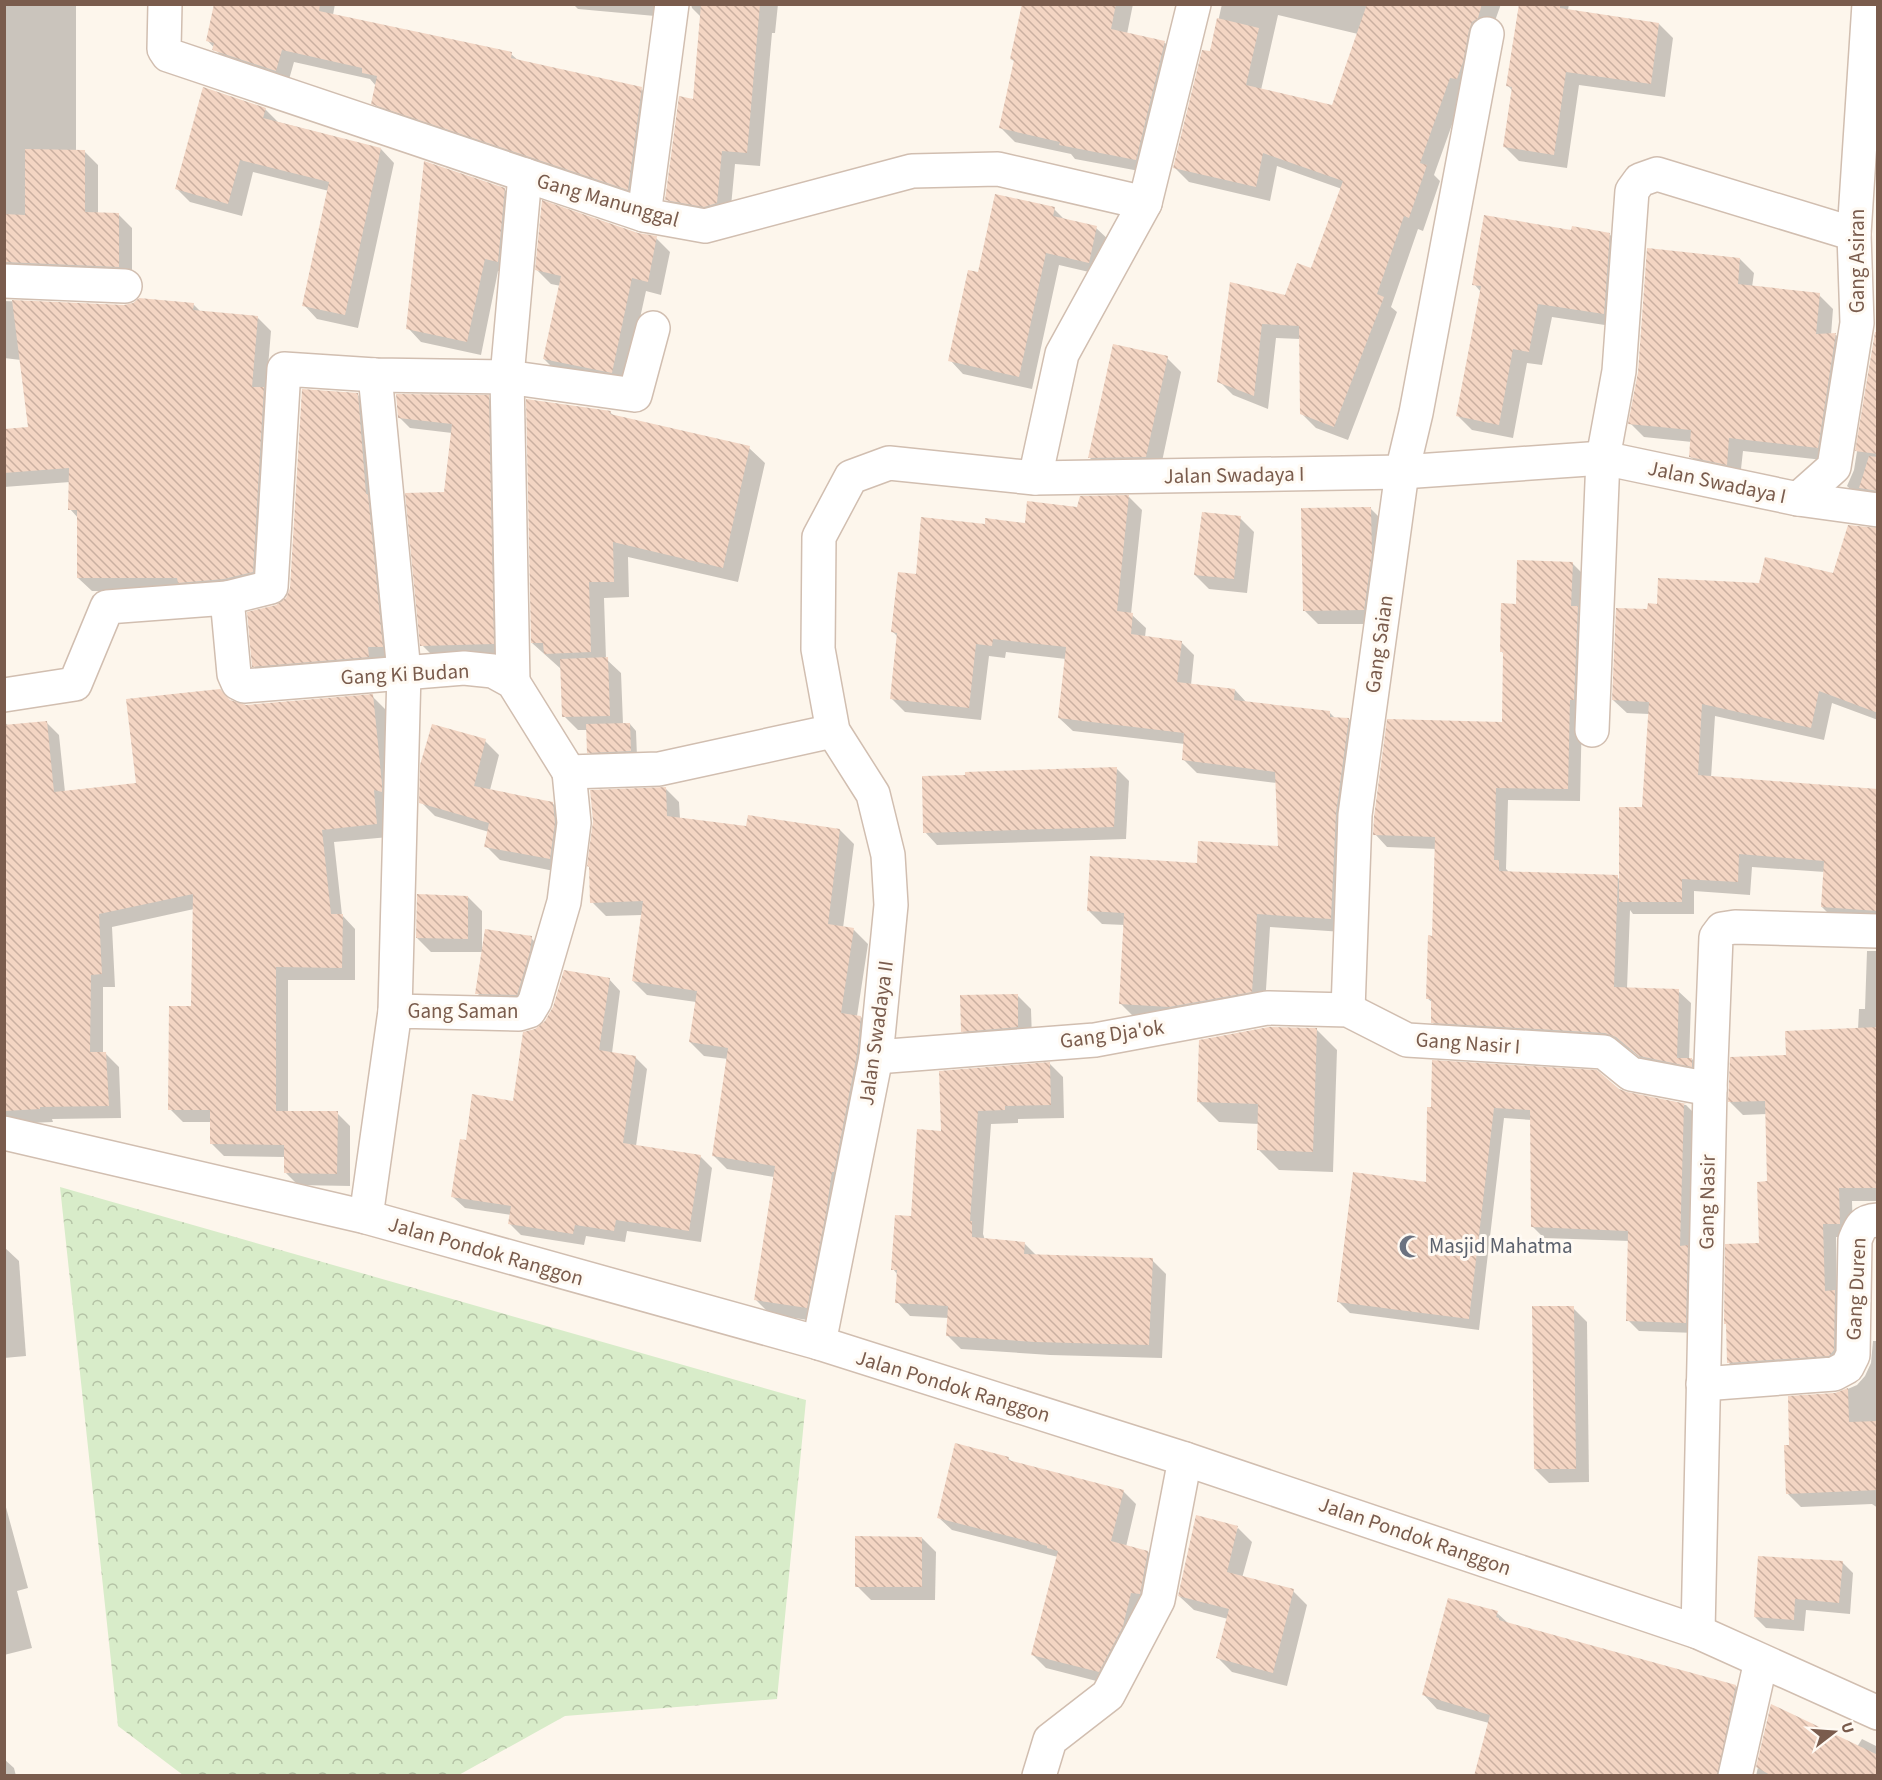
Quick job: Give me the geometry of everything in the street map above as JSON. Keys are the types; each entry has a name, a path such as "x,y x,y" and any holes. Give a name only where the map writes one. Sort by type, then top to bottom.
{"street":[{"name":"Gang Manunggal","path":"165,4 164,49 168,55 644,215 705,226 912,171 998,169 1145,203"},
{"path":"644,215 672,4"},
{"path":"1035,478 1062,354 1145,203 1194,4"},
{"name":"Gang Asiran","path":"1798,499 1834,467 1857,323 1854,234 1869,4"},
{"name":"Gang Saian","path":"1348,1010 1355,815 1402,472 1418,402 1487,34"},
{"path":"1592,730 1603,458 1619,371 1632,191 1640,180 1656,174 1854,234"},
{"path":"525,175 507,376 513,682 569,772 659,769 833,731"},
{"path":"4,280 125,286"},
{"path":"4,695 75,684 107,606 227,598 271,587 284,369 375,375 507,376 635,395 653,327"},
{"path":"375,375 404,672 395,1011"},
{"name":"Jalan Swadaya I","path":"833,731 818,649 819,537 851,477 889,463 1035,478 1402,472 1603,458 1798,499 1878,510"},
{"name":"Gang Ki Budan","path":"227,598 234,674 238,682 244,686 464,668 493,671 513,682"},
{"name":"Jalan Swadaya II","path":"819,1343 876,1058 891,905 888,855 873,794 833,731"},
{"name":"Gang Saman","path":"366,1217 395,1011 519,1014 529,1011 535,1001 564,902 573,823 569,772"},
{"name":"Gang Nasir","path":"1698,1632 1710,1089 1716,937 1722,929 1735,927 1878,931"},
{"name":"Gang Dja'ok","path":"876,1058 1095,1040 1268,1008 1348,1010"},
{"name":"Gang Nasir I","path":"1348,1010 1407,1040 1604,1052 1631,1074 1710,1089"},
{"name":"Jalan Pondok Ranggon","path":"4,1133 366,1217 819,1343 1185,1459 1698,1632 1878,1713"},
{"name":"Gang Duren","path":"1703,1384 1834,1374 1847,1367 1853,1355 1855,1240 1860,1226 1868,1221 1878,1220"},
{"path":"1039,1776 1050,1740 1108,1695 1158,1600 1185,1459"},
{"path":"1735,1776 1761,1661"}],"green space":[{"path":"60,1187 806,1400 777,1699 565,1716 457,1776 183,1775 118,1726"}],"building":[{"path":"214,4 320,4 319,11 512,52 511,58 642,87 628,190 371,104 377,76 362,73 362,68 282,50 276,71 212,50 214,43 206,41"},
{"path":"701,4 760,4 747,153 722,151 717,203 704,207 665,200 679,96 693,99"},
{"path":"1022,4 1116,4 1111,29 1165,41 1136,160 1059,145 1060,142 999,128 1014,60 1010,59"},
{"path":"1367,4 1482,4 1478,18 1472,22 1469,30 1457,79 1450,78 1420,163 1427,165 1409,218 1404,216 1377,294 1384,297 1334,427 1300,414 1299,326 1262,324 1254,396 1217,382 1230,282 1285,295 1297,263 1311,268 1343,181 1263,153 1256,187 1173,168 1202,50 1210,51 1217,18 1259,28 1246,85 1332,105"},
{"path":"1519,4 1560,4 1560,8 1659,23 1651,84 1566,72 1554,155 1503,147 1512,87 1506,86"},
{"path":"203,87 266,108 263,118 381,148 345,315 302,306 329,182 240,160 228,204 175,189"},
{"path":"25,149 85,150 85,212 119,213 119,267 4,262 4,214 25,215"},
{"path":"424,161 505,188 498,262 485,259 467,342 406,329"},
{"path":"995,194 1055,207 1053,216 1097,226 1089,263 1046,253 1019,377 948,361 968,270 978,272"},
{"path":"542,200 638,233 657,236 648,282 632,278 612,373 543,359 561,276 535,270"},
{"path":"1484,215 1571,230 1572,226 1610,233 1604,314 1538,304 1529,352 1513,349 1499,425 1456,416 1481,286 1472,285"},
{"path":"1647,248 1740,258 1738,284 1820,293 1816,334 1836,333 1818,448 1729,438 1727,465 1689,457 1691,430 1628,424 1638,372"},
{"path":"139,298 194,303 193,310 258,316 252,387 264,387 253,572 224,579 178,583 177,578 77,578 77,510 68,510 69,468 4,473 4,429 28,427 12,300 124,305 133,303"},
{"path":"1875,332 1878,332 1878,454 1855,451"},
{"path":"1113,344 1168,356 1146,457 1088,458"},
{"path":"302,389 358,393 366,494 368,494 383,647 368,647 369,657 252,667 247,612 276,605 286,598 290,588"},
{"path":"396,394 489,395 494,644 420,646 405,493 444,492 452,424 398,418"},
{"path":"526,399 611,411 610,414 750,446 723,568 613,542 614,582 589,582 591,652 544,654 543,643 531,643"},
{"path":"1869,456 1878,457 1878,491 1859,488"},
{"path":"1129,495 1117,611 1133,613 1131,634 1182,641 1177,682 1235,689 1234,700 1330,711 1330,717 1349,718 1336,813 1331,919 1257,914 1252,992 1169,1007 1119,1004 1124,913 1087,911 1090,856 1197,863 1198,841 1278,846 1275,772 1182,760 1184,733 1058,718 1066,647 993,639 992,646 976,644 969,708 890,699 897,633 891,632 898,572 916,574 921,517 985,524 985,518 1025,523 1027,501 1077,507 1080,496"},
{"path":"1371,507 1372,554 1364,610 1303,611 1301,508"},
{"path":"1202,512 1241,516 1234,579 1194,575"},
{"path":"1848,525 1878,528 1878,713 1819,691 1811,728 1702,704 1698,775 1878,789 1878,911 1821,907 1824,861 1739,854 1738,882 1682,879 1682,902 1619,902 1619,807 1642,807 1649,702 1612,700 1616,608 1647,609 1648,603 1657,604 1658,578 1759,583 1765,557 1833,573"},
{"path":"1517,560 1573,562 1571,606 1578,606 1574,700 1570,700 1568,789 1496,788 1494,860 1499,860 1499,871 1618,875 1614,987 1679,989 1677,1058 1692,1058 1692,1067 1639,1056 1616,1037 1605,1033 1431,1023 1431,999 1426,999 1428,935 1432,936 1435,837 1373,835 1387,719 1502,722 1501,603 1516,604"},
{"path":"608,657 610,716 562,717 560,659"},
{"path":"220,689 230,700 246,705 373,694 382,784 382,792 374,790 377,824 322,830 331,914 343,914 342,968 276,967 276,1111 338,1111 337,1174 284,1173 284,1145 210,1144 210,1110 168,1110 169,1006 191,1006 193,894 99,914 102,974 91,975 90,1052 106,1052 109,1106 40,1107 40,1109 4,1111 4,725 47,721 54,792 136,783 126,699"},
{"path":"630,723 631,751 587,753 586,724"},
{"path":"432,724 486,739 474,786 553,802 555,823 550,859 484,847 489,823 419,803 420,765"},
{"path":"1117,767 1114,827 923,833 922,776 965,775 965,772"},
{"path":"666,787 667,816 746,826 748,815 840,829 828,924 854,928 841,1013 861,1016 857,1054 807,1308 754,1300 775,1166 712,1156 728,1048 689,1042 697,991 632,981 643,901 590,903 589,867 587,866 593,821 590,790"},
{"path":"417,894 468,896 468,939 416,938"},
{"path":"485,929 532,936 530,952 517,995 475,994"},
{"path":"564,970 610,978 599,1050 636,1056 623,1143 701,1155 689,1231 616,1220 614,1231 575,1225 573,1234 508,1224 511,1206 451,1197 460,1139 466,1140 472,1094 513,1101 523,1032 535,1029 545,1021 553,1007"},
{"path":"1018,994 1018,1027 961,1032 960,995"},
{"path":"1269,1027 1317,1028 1313,1152 1257,1150 1258,1104 1197,1102 1199,1040"},
{"path":"1878,1027 1878,1188 1839,1188 1840,1224 1823,1224 1825,1291 1835,1290 1834,1350 1829,1356 1727,1363 1726,1324 1724,1324 1725,1244 1759,1243 1757,1182 1767,1181 1765,1101 1728,1102 1730,1057 1786,1055 1785,1031"},
{"path":"1432,1060 1597,1070 1619,1089 1687,1104 1684,1104 1680,1246 1688,1245 1686,1323 1626,1321 1628,1231 1531,1227 1530,1110 1494,1108 1469,1319 1337,1302 1353,1172 1426,1182 1427,1107 1431,1107"},
{"path":"1050,1062 1051,1105 1005,1106 1005,1110 978,1111 970,1221 972,1221 972,1237 1025,1242 1024,1254 1153,1258 1149,1345 1035,1342 946,1336 948,1306 895,1303 897,1270 891,1270 895,1215 911,1216 917,1129 941,1131 939,1071"},
{"path":"1532,1306 1574,1306 1576,1469 1534,1469"},
{"path":"1848,1388 1849,1422 1878,1421 1878,1490 1786,1494 1784,1445 1789,1445 1788,1396 1835,1393"},
{"path":"955,1443 1009,1457 1008,1460 1124,1490 1111,1541 1148,1551 1140,1594 1131,1593 1123,1626 1099,1672 1031,1655 1058,1551 1047,1548 1047,1546 937,1518"},
{"path":"1196,1515 1238,1526 1227,1572 1294,1589 1273,1673 1216,1658 1229,1609 1178,1596"},
{"path":"855,1536 922,1537 922,1587 855,1587"},
{"path":"1758,1556 1843,1561 1839,1603 1795,1599 1794,1620 1754,1617"},
{"path":"1448,1598 1498,1611 1496,1617 1499,1620 1736,1685 1717,1776 1474,1776 1490,1715 1422,1695"},
{"path":"1771,1704 1878,1755 1878,1776 1772,1776 1756,1767"}],"place":[{"name":"Masjid Mahatma","path":"1411,1246"}]}
